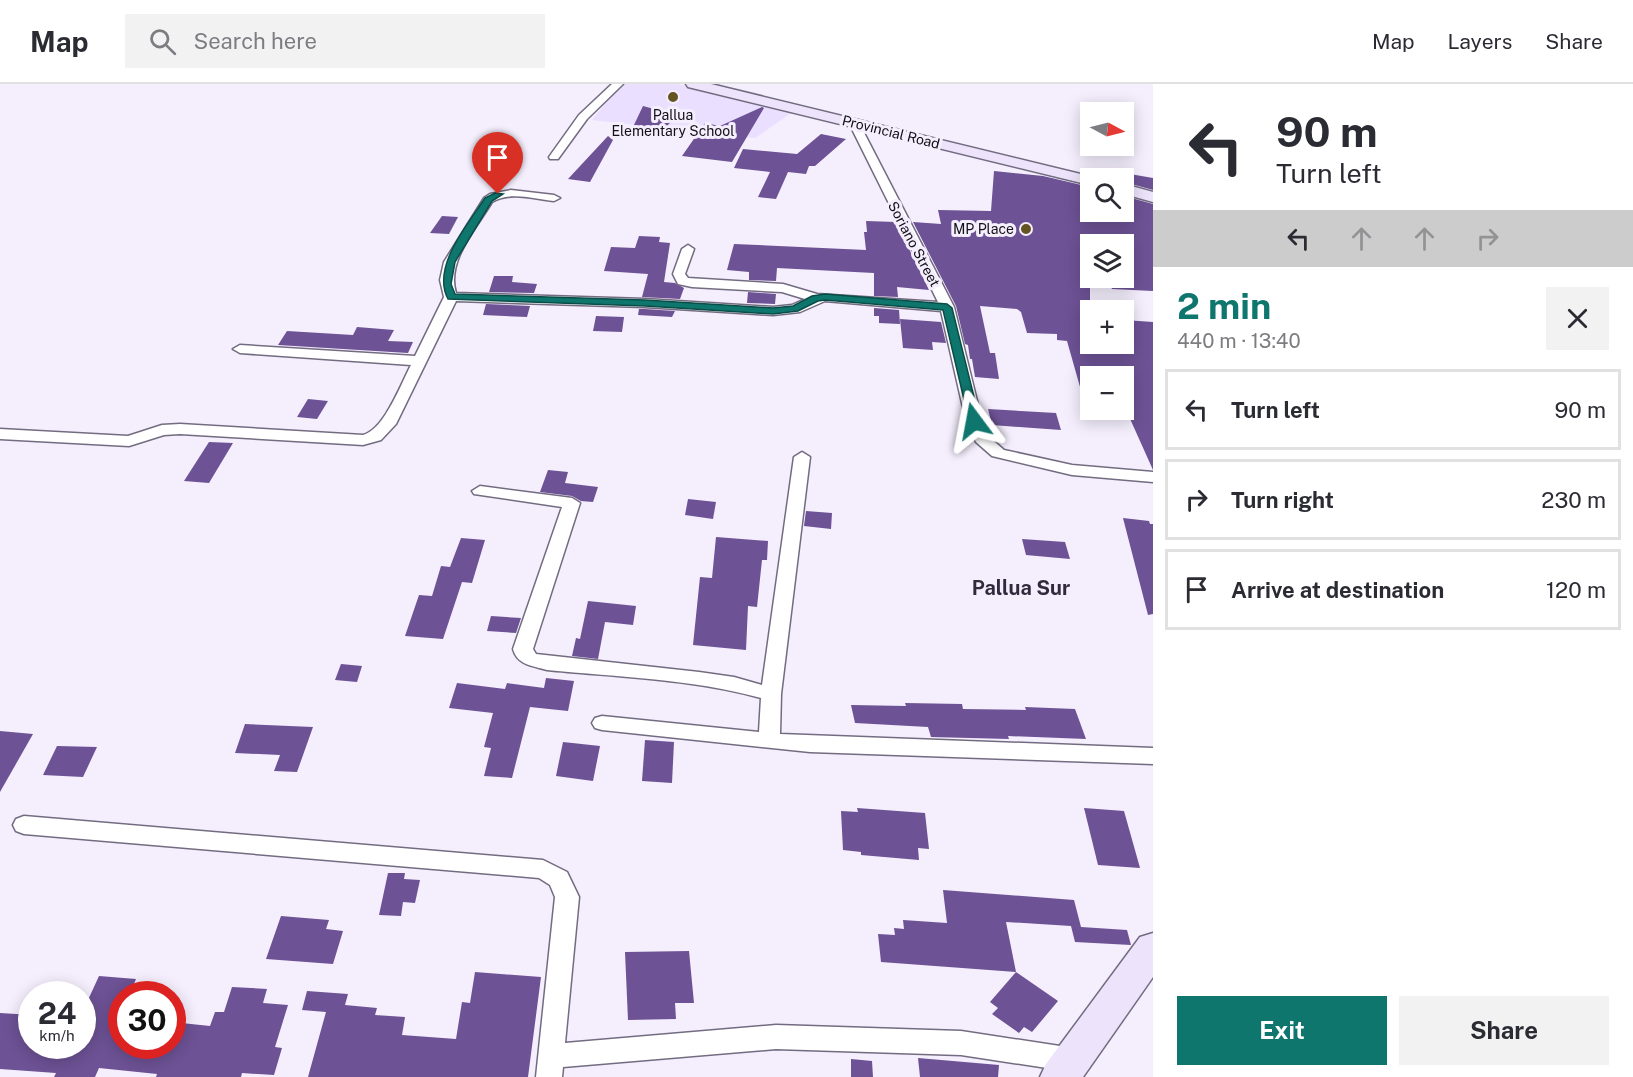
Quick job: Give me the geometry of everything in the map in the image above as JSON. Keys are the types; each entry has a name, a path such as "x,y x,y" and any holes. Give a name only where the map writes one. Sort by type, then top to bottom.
{"main road":[{"name":"Provincial Road","path":"693,84 1080,178"},
{"path":"1134,192 1153,197"},
{"path":"1067,1068 1153,948"}],"street":[{"path":"554,157 577,124 618,84"},
{"name":"Soriano Street","path":"854,123 947,308 974,421 982,439 998,453 1072,470 1153,477"},
{"path":"0,434 129,441 155,432 180,429 363,440 375,437 388,424 451,297 447,284 450,262 488,200 492,196 507,194 554,198"},
{"path":"688,249 679,274 683,281 783,288 816,298 840,298 947,308"},
{"path":"451,297 645,303 773,311 795,309 816,298"},
{"path":"240,349 420,361"},
{"path":"769,740 771,694 802,457"},
{"path":"480,491 572,503 524,649 524,654 530,659 547,663 734,684 771,694"},
{"path":"602,723 810,744 1153,756"},
{"path":"24,825 543,869 559,879 567,897 550,1066 776,1037 961,1043 1067,1068"}],"shaded area":[{"name":"Pallua Elementary School","path":"621,84 677,84 794,111 755,138 592,120"}],"building":[{"path":"643,106 676,115 664,130 633,127"},
{"path":"764,108 732,162 682,156 705,123 720,126"},
{"path":"821,134 846,139 815,166 809,166 806,174 788,172 776,199 758,197 770,172 734,168 743,149 797,154"},
{"path":"608,136 613,140 590,182 568,179"},
{"path":"994,171 1043,176 1080,185 1080,222 1134,222 1134,199 1153,204 1153,291 1112,288 1134,288 1134,234 1080,234 1080,288 1090,288 1090,300 1080,300 1080,354 1134,354 1134,321 1153,322 1153,470 1131,420 1134,420 1134,366 1080,366 1080,387 1067,341 1057,340 1057,334 1027,333 1021,312 1017,309 980,306 990,353 995,353 999,379 975,377 956,306 913,222 941,224 938,210 991,211"},
{"path":"1134,175 1153,178 1153,190 1134,185"},
{"path":"442,216 458,217 449,234 430,233"},
{"path":"866,221 896,222 929,290 897,287 898,297 874,296 874,273 777,268 776,281 749,280 749,272 727,270 734,244 866,250 864,232 867,232"},
{"path":"639,236 660,237 659,242 670,243 664,282 675,283 684,288 680,299 642,297 648,274 604,271 611,247 635,248"},
{"path":"494,276 513,276 512,282 537,284 534,293 489,292"},
{"path":"748,292 776,294 775,304 747,303"},
{"path":"486,304 530,306 527,317 483,315"},
{"path":"874,308 899,310 900,324 879,323 879,316 874,316"},
{"path":"639,309 675,311 672,317 638,315"},
{"path":"596,316 624,317 622,332 593,331"},
{"path":"900,319 941,322 946,343 932,342 933,350 903,348"},
{"path":"357,327 394,330 388,341 413,342 408,353 278,345 287,331 353,335"},
{"path":"308,399 328,401 317,419 297,417"},
{"path":"988,409 1056,413 1061,430 992,425"},
{"path":"209,442 233,443 209,483 184,481"},
{"path":"548,470 568,472 565,483 598,487 593,502 581,501 572,496 540,492"},
{"path":"688,499 716,502 713,519 685,515"},
{"path":"806,511 832,513 831,529 804,526"},
{"path":"1123,518 1149,521 1153,524 1153,614 1148,615"},
{"path":"716,537 768,541 767,560 762,560 757,607 748,606 746,650 693,645 700,577 712,578"},
{"path":"461,538 485,540 472,583 462,582 443,639 405,636 419,595 432,596 441,566 450,567"},
{"path":"1022,539 1065,542 1070,559 1026,555"},
{"path":"588,601 636,606 633,625 605,622 598,659 572,656 576,638 580,639"},
{"path":"491,616 521,618 516,633 487,631"},
{"path":"341,664 362,666 357,682 335,680"},
{"path":"546,678 574,681 568,711 530,707 512,778 484,776 491,748 484,747 493,713 449,708 457,683 505,689 507,683 544,688"},
{"path":"905,703 962,704 963,709 1026,710 1025,707 1075,709 1086,739 1008,736 1009,739 931,737 928,727 855,723 851,705 906,706"},
{"path":"245,724 313,727 297,772 274,771 280,755 235,753"},
{"path":"0,731 33,734 0,792"},
{"path":"645,740 674,742 672,783 642,781"},
{"path":"563,742 600,746 593,781 556,776"},
{"path":"57,746 97,747 83,777 43,775"},
{"path":"857,808 925,813 929,849 918,848 919,860 861,855 861,852 843,850 841,811 858,812"},
{"path":"1084,808 1124,811 1140,868 1098,865"},
{"path":"388,873 405,873 404,879 420,880 415,903 403,902 401,916 379,915"},
{"path":"943,890 1074,900 1081,927 1127,930 1131,945 1075,942 1071,926 1006,922 1016,972 881,962 878,934 895,935 894,928 904,929 903,920 947,923"},
{"path":"281,916 329,920 326,929 343,931 333,964 266,959"},
{"path":"689,951 694,1003 675,1003 676,1019 628,1020 625,952"},
{"path":"475,972 541,977 528,1077 308,1077 326,1012 302,1010 307,991 348,994 345,1005 377,1008 375,1015 405,1017 402,1035 456,1039 462,1002 470,1003"},
{"path":"1016,972 1058,1001 1032,1032 1024,1027 1019,1033 992,1014 998,1008 990,1002"},
{"path":"99,976 136,979 135,981 108,981 108,1059 186,1059 186,1023 210,1026 215,1012 224,1012 232,987 267,989 263,1003 288,1005 275,1047 282,1048 274,1075 242,1073 241,1077 156,1077 157,1074 99,1068 95,1077 54,1077 56,1073 0,1069 0,1013 18,1014 18,1059 96,1059 96,983"},
{"path":"918,1058 999,1065 998,1077 920,1077"},
{"path":"851,1059 872,1061 873,1077 851,1077"}],"place":[{"name":"Pallua Elementary School","path":"673,97"},
{"name":"MP Place","path":"1026,229"}],"district":[{"name":"Pallua Sur","path":"1021,588"}],"route":[{"path":"498,194 488,200 450,262 447,284 451,297 645,303 784,311 804,306 816,298 825,297 947,308 953,325 974,421"}]}
